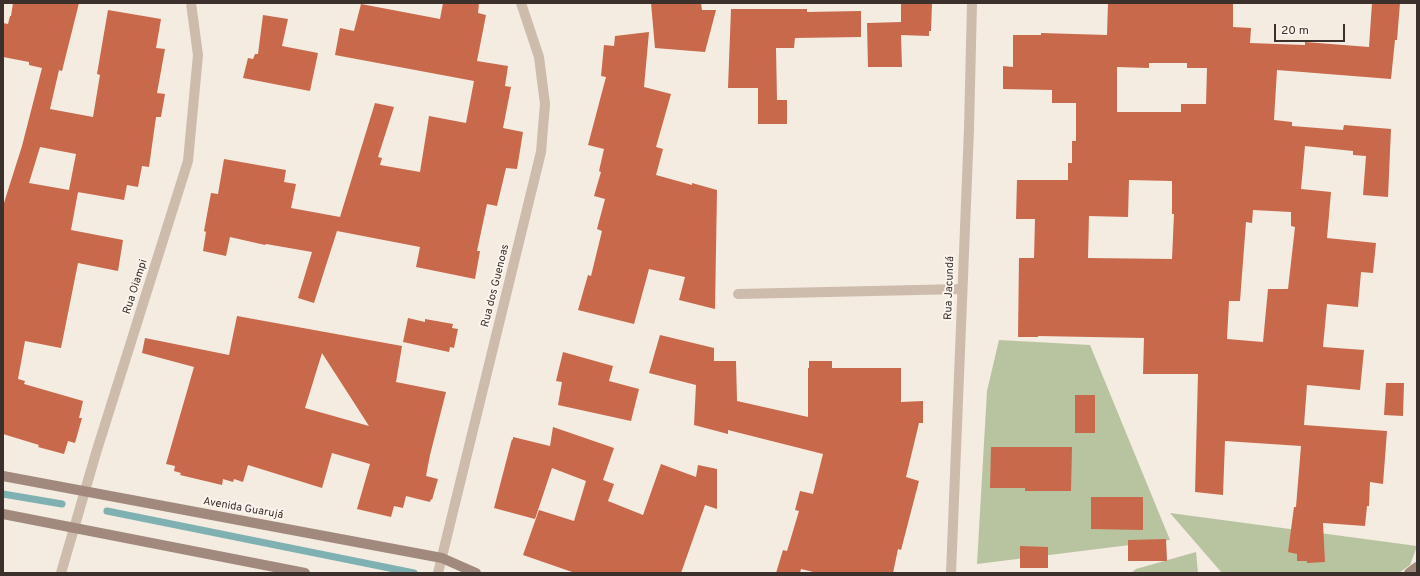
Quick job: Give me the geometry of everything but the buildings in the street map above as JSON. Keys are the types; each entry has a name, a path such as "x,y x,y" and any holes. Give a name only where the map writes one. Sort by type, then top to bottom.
{"street":[{"name":"Rua Oiampi","path":"61,573 73,528 188,161 198,55 191,3"},
{"name":"Rua dos Guenoas","path":"438,573 542,152 545,104 539,57 521,3"},
{"name":"Rua Jacundá","path":"951,573 969,129 972,3"},
{"path":"738,294 962,289"},
{"name":"Avenida Guarujá","path":"3,476 442,558 476,573"},
{"path":"3,514 305,573"},
{"path":"1409,573 1417,567"}],"green space":[{"path":"999,340 1090,345 1170,540 977,564 987,391"},
{"path":"1170,513 1417,546 1410,565 1399,573 1222,573"},
{"path":"1196,552 1198,573 1131,573 1136,569"}],"waterway":[{"path":"3,494 62,504"},
{"path":"107,511 414,573"}]}
